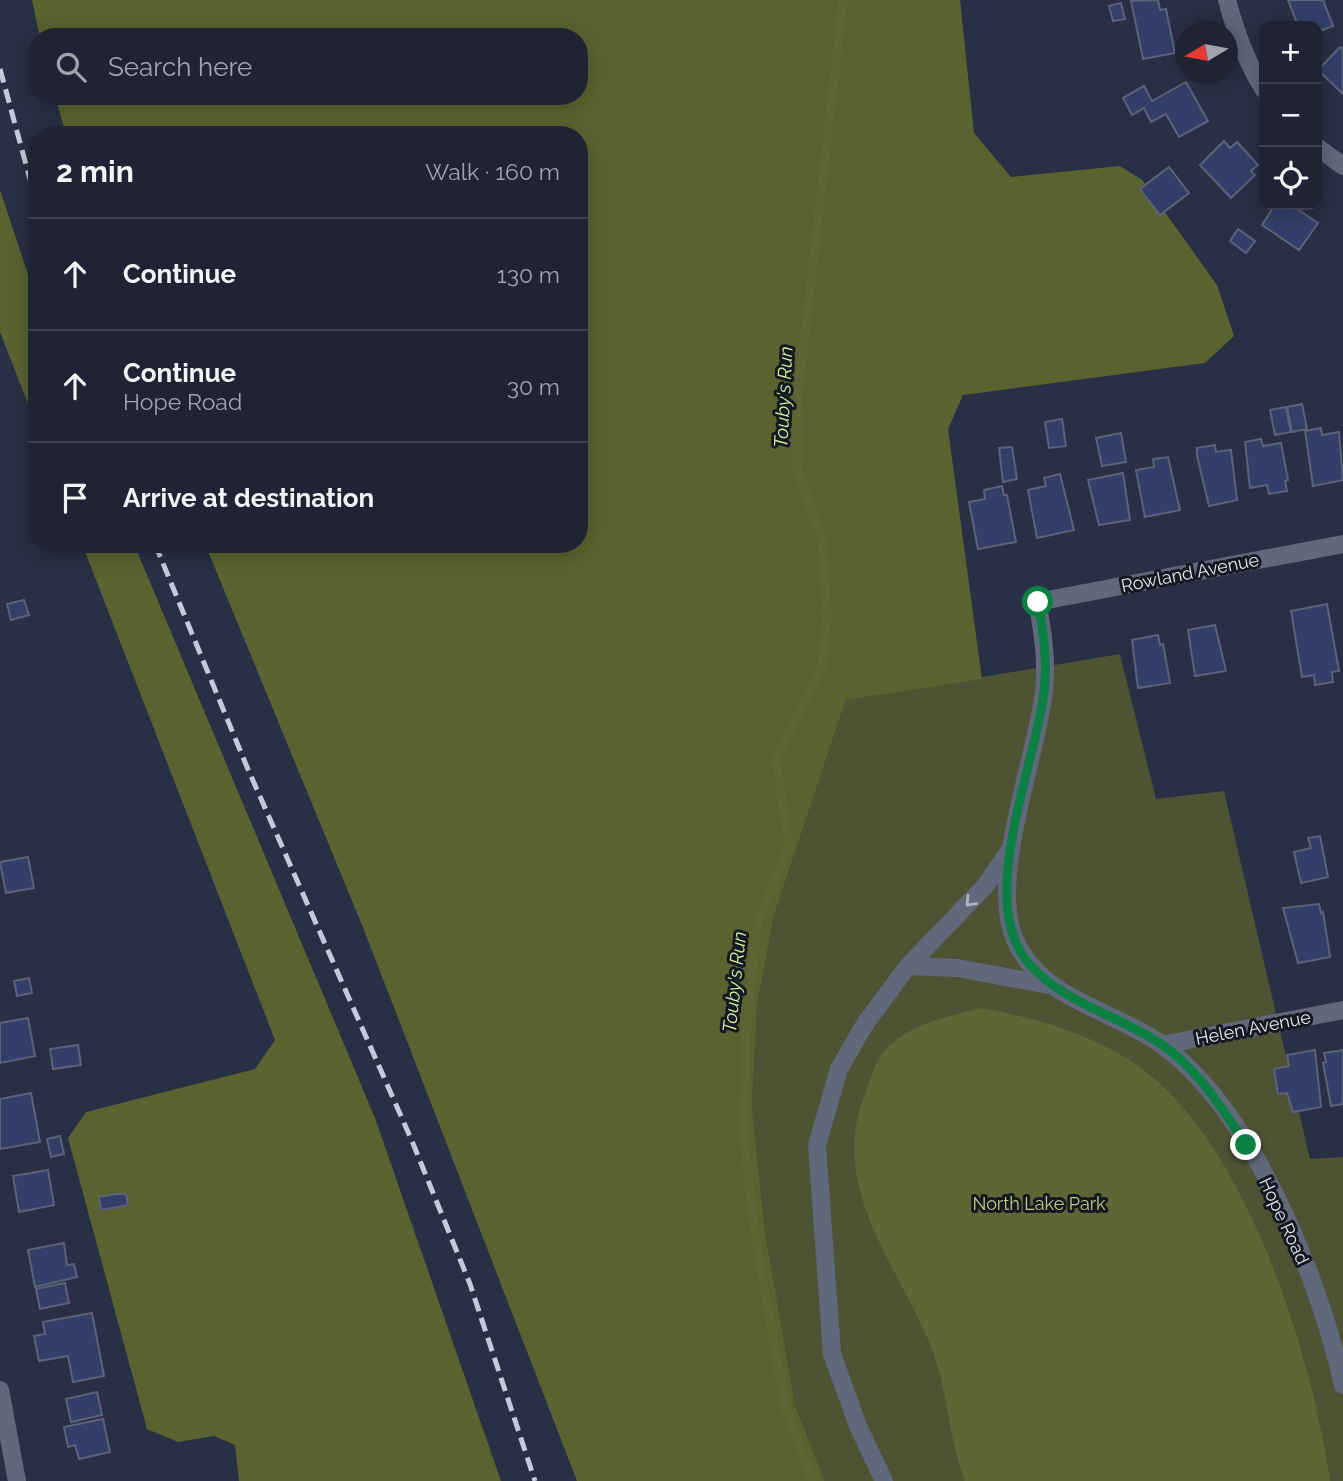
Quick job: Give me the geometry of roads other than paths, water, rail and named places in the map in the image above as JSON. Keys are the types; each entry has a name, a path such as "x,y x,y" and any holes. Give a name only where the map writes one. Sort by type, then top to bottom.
{"street":[{"path":"1227,0 1236,33 1260,84"},
{"path":"1322,151 1343,166"},
{"name":"Rowland Avenue","path":"1011,848 1044,693 1046,654 1038,602 1343,544"},
{"path":"884,1481 858,1426 832,1354 817,1145 839,1069 851,1045 908,966 971,901 1011,848"},
{"path":"1011,848 1008,893 1014,939 1027,962 1049,985"},
{"path":"908,966 957,968 1049,985"},
{"name":"Hope Road","path":"1049,985 1162,1045 1195,1074 1222,1107 1276,1198 1318,1297 1343,1385"},
{"name":"Helen Avenue","path":"1162,1045 1343,1010"},
{"path":"0,1390 17,1481"}],"waterway":[{"name":"Touby's Run","path":"812,1481 785,1406 755,1235 744,1139 746,1034 758,921 789,847 776,759 822,667 827,614 822,539 797,470 797,405 843,0"}],"railway":[{"path":"0,69 28,172"},
{"path":"159,553 247,767 412,1141 470,1284 535,1481"}],"park label":[{"name":"North Lake Park","path":"1039,1204"}]}
